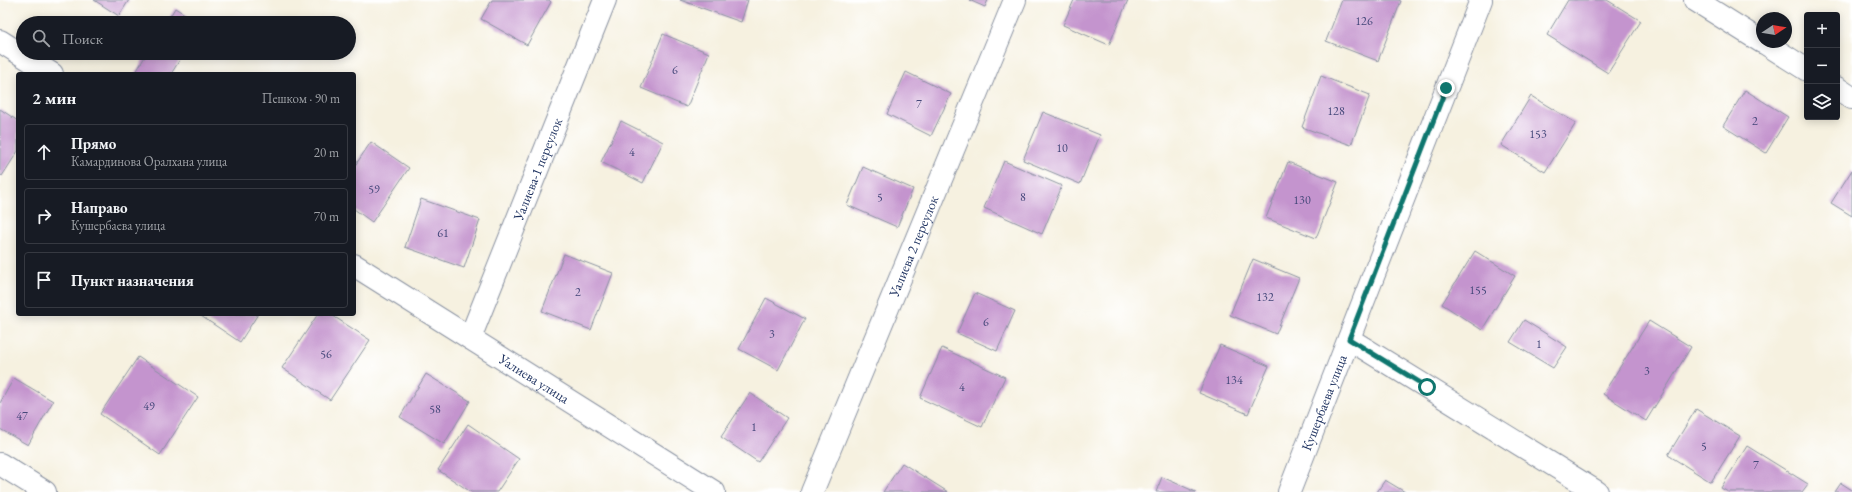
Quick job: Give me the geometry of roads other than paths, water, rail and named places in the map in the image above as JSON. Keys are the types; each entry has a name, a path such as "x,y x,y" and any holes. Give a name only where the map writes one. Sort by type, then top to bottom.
{"street":[{"name":"Уалиева-1 переулок","path":"470,338 605,0"},
{"name":"Уалиева 2 переулок","path":"812,492 1015,0"},
{"name":"Кушербаева улица","path":"1289,492 1480,0"},
{"path":"1695,0 1756,38"},
{"path":"0,41 16,51"},
{"path":"1772,48 1804,68"},
{"path":"30,60 49,72"},
{"path":"1840,90 1852,98"},
{"name":"Уалиева улица","path":"356,266 714,492"},
{"path":"1349,339 1597,492"},
{"path":"0,464 45,492"}]}
